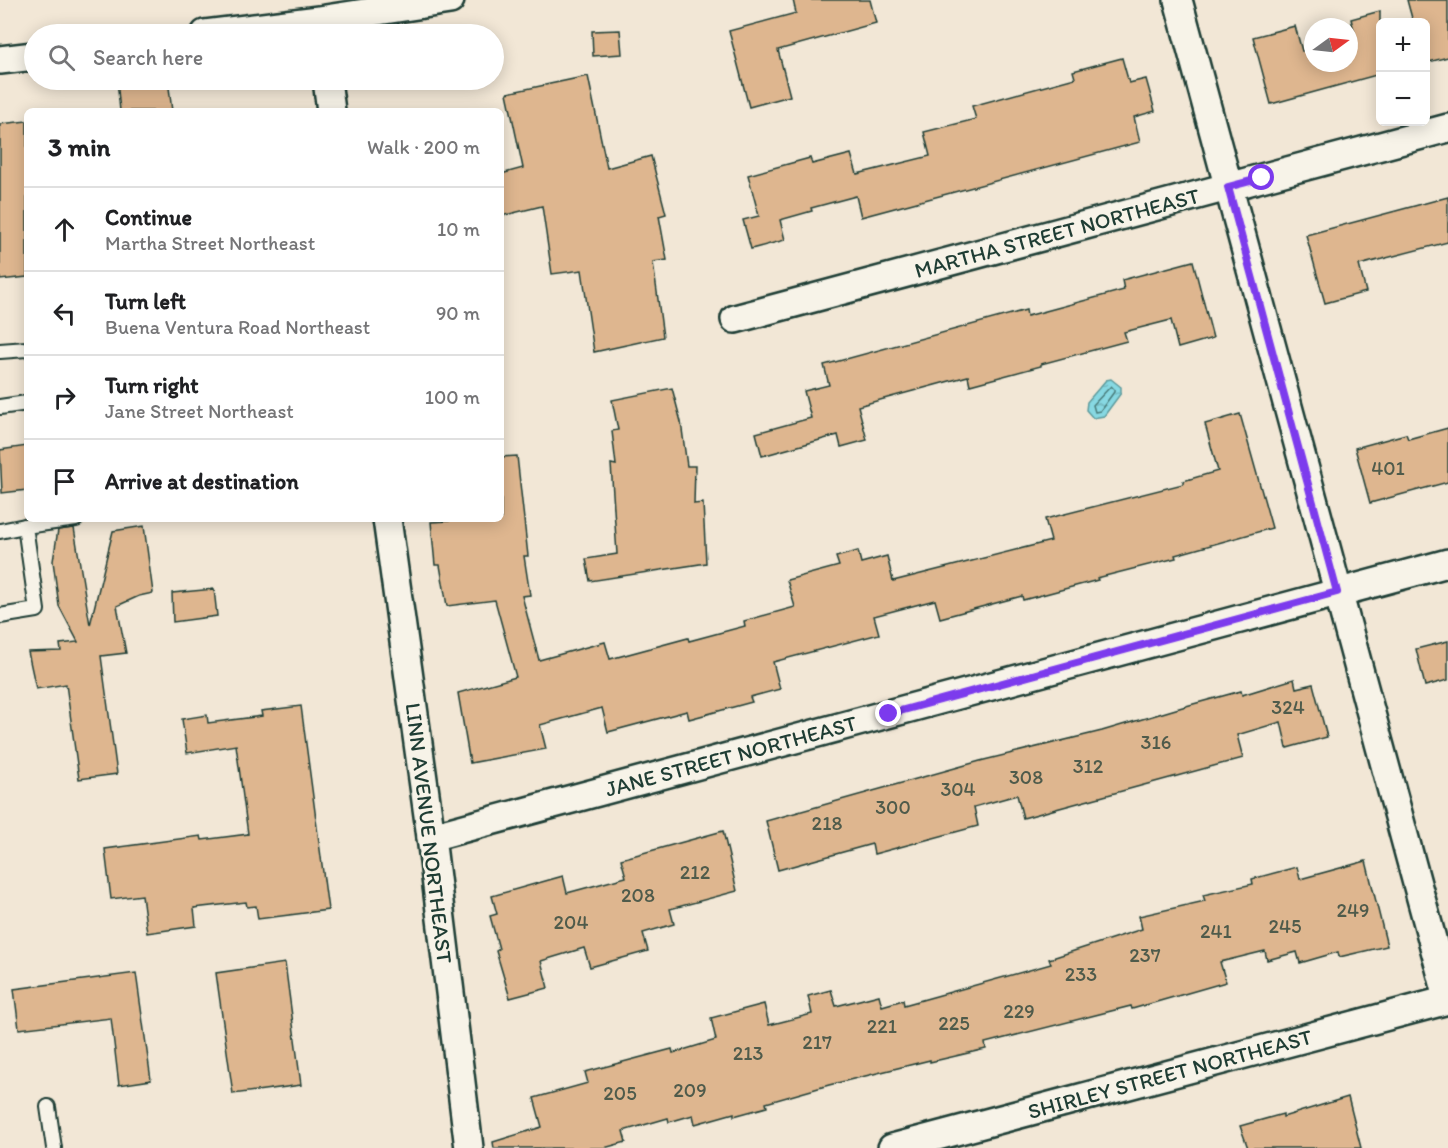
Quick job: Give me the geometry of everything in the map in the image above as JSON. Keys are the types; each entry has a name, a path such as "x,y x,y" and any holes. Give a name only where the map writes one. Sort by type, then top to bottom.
{"street":[{"path":"334,24 450,0"},
{"path":"1178,0 1448,999"},
{"path":"0,60 24,57"},
{"path":"328,90 331,108"},
{"name":"MARTHA STREET NORTHEAST","path":"735,319 1448,128"},
{"name":"LINN AVENUE NORTHEAST","path":"387,522 431,837 469,1148"},
{"name":"JANE STREET NORTHEAST","path":"431,837 1448,563"},
{"name":"SHIRLEY STREET NORTHEAST","path":"892,1148 1448,999"}],"lane":[{"path":"0,351 24,349"},
{"path":"0,407 24,403"},
{"path":"0,531 54,522"},
{"path":"0,616 38,610 25,526"},
{"path":"48,1107 54,1148"}],"water":[{"path":"1111,379 1121,387 1121,393 1104,416 1093,418 1086,410 1087,402 1106,380"}],"building":[{"path":"793,0 870,0 876,23 778,50 790,96 749,107 729,31 796,13"},
{"path":"1407,0 1448,0 1448,57 1430,62 1430,18 1412,18"},
{"path":"1380,11 1380,18 1376,18 1376,75 1271,104 1253,37 1295,26 1302,51 1304,50 1304,72 1358,72 1358,18 1355,18"},
{"path":"620,30 622,54 593,56 592,31"},
{"path":"1122,58 1129,83 1146,79 1155,111 1134,117 1140,142 861,217 856,196 811,208 812,211 780,220 785,240 751,249 743,220 759,216 748,175 810,158 812,164 851,154 857,174 930,156 924,132 976,119 972,106 1075,78 1073,71"},
{"path":"588,76 607,168 651,156 666,214 659,216 667,260 653,262 663,337 594,352 582,270 552,274 542,206 504,215 504,173 523,168 507,93"},
{"path":"118,90 169,90 172,108 120,108"},
{"path":"24,121 24,277 0,280 0,124"},
{"path":"1448,197 1448,242 1359,265 1366,292 1325,303 1306,235"},
{"path":"1193,261 1213,338 1178,348 1171,320 1124,332 1127,341 1041,364 1041,366 970,385 968,376 858,406 867,440 841,447 838,435 762,456 756,433 811,418 804,391 829,385 824,365 1026,310 1027,316 1124,290 1122,280"},
{"path":"672,388 681,422 687,466 695,466 694,504 703,503 706,563 590,581 586,559 617,554 611,464 616,465 612,431 618,430 612,400"},
{"path":"1240,414 1272,528 1175,555 1176,558 1023,600 1022,596 940,618 935,600 874,616 879,634 773,662 780,689 750,697 752,702 689,719 687,711 608,732 602,708 540,725 546,749 470,763 458,693 516,677 495,600 447,606 440,565 435,565 431,522 504,522 504,457 517,456 528,556 524,556 530,595 522,596 539,660 605,642 610,659 688,638 689,641 745,626 744,621 795,607 787,580 839,566 836,557 858,551 861,563 887,556 893,581 1051,541 1045,519 1183,484 1183,481 1218,471 1205,424"},
{"path":"1448,428 1448,482 1370,503 1355,448 1406,434 1408,439"},
{"path":"24,446 24,490 2,493 0,450"},
{"path":"144,526 153,593 139,596 117,606 126,653 101,656 117,774 79,779 66,684 36,689 28,652 61,651 60,644 78,642 59,606 53,561 58,530 74,528 90,625 113,531"},
{"path":"214,589 217,616 173,622 172,593"},
{"path":"1448,641 1448,680 1425,686 1416,649"},
{"path":"1294,679 1296,688 1313,684 1327,737 1287,748 1281,722 1237,735 1243,758 1023,818 1017,795 974,807 978,826 874,854 872,844 778,870 766,821 980,761 1102,731 1241,691 1242,695"},
{"path":"301,706 328,910 258,919 256,906 247,907 246,902 194,908 196,926 147,933 142,895 111,899 105,849 201,836 202,840 248,834 236,745 187,753 182,719 207,715 208,723 262,716 261,711"},
{"path":"723,831 737,891 670,909 674,924 643,933 648,951 590,967 584,948 541,961 548,988 510,998 496,951 499,949 490,916 497,914 492,896 563,876 567,893 626,877 621,859"},
{"path":"1366,861 1387,946 1339,957 1338,952 1300,963 1297,952 1267,960 1265,951 1220,962 1226,982 1132,1009 1131,1006 985,1043 986,1049 829,1085 766,1103 767,1107 734,1116 734,1113 695,1124 693,1115 669,1122 668,1118 623,1131 626,1142 604,1148 494,1148 493,1142 542,1127 534,1098 588,1083 585,1072 672,1049 673,1053 716,1040 711,1018 764,1004 769,1025 812,1014 808,996 831,990 836,1006 879,995 882,1006 903,1000 904,1005 1051,964 1049,959 1142,929 1139,916 1205,901 1203,895 1253,884 1252,879 1297,867 1300,879"},
{"path":"285,963 301,1085 233,1094 216,973"},
{"path":"136,973 151,1080 119,1085 111,1018 19,1029 14,989"},
{"path":"1348,1097 1361,1148 1248,1148 1240,1126 1283,1114 1283,1117"}],"route":[{"path":"889,714 1337,592 1228,187 1262,178"}]}
